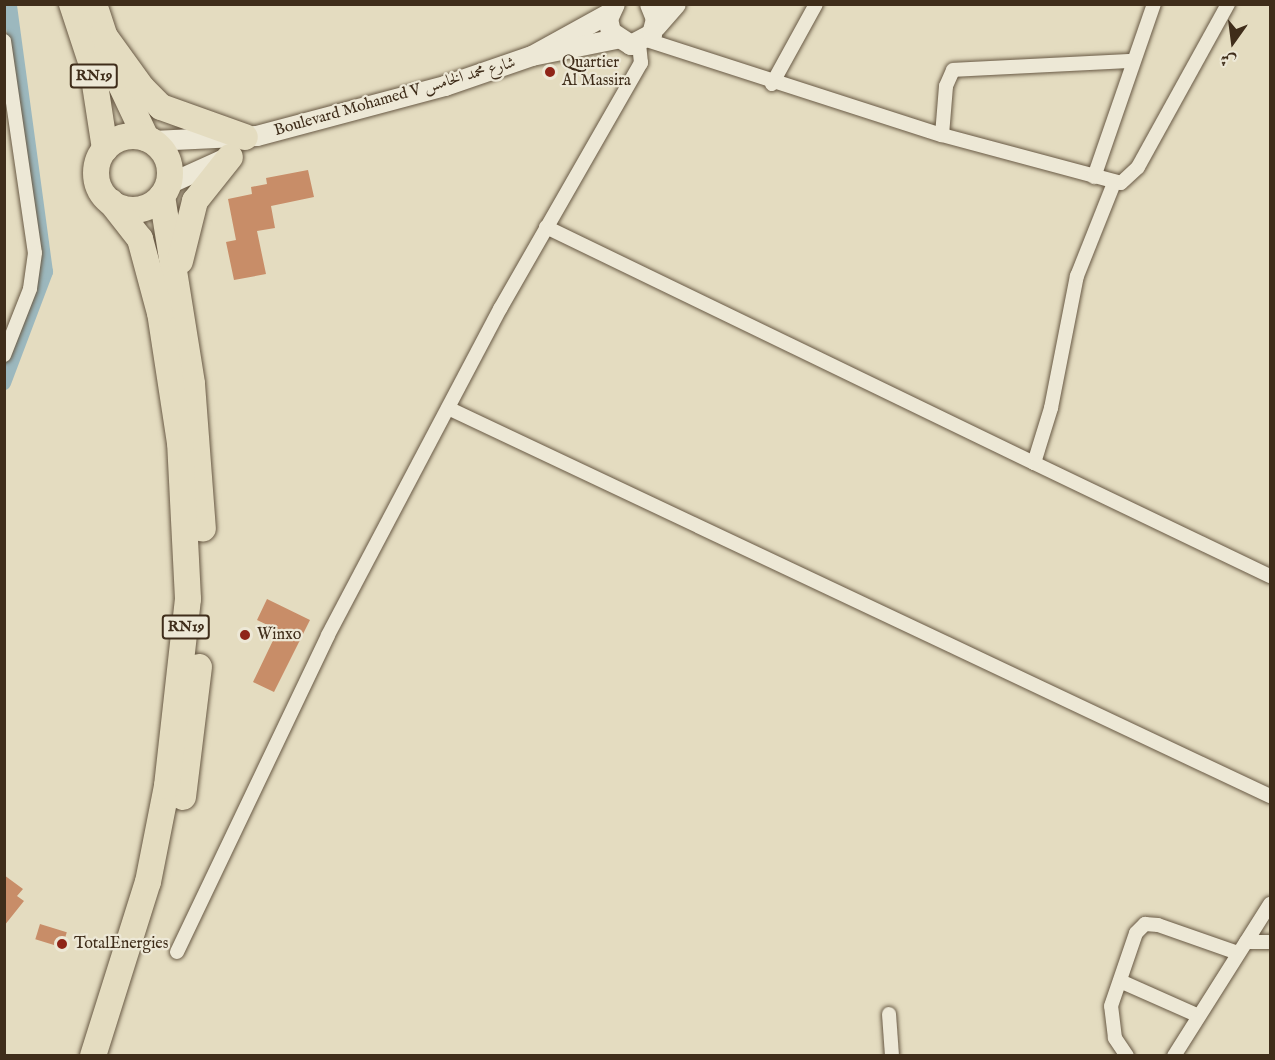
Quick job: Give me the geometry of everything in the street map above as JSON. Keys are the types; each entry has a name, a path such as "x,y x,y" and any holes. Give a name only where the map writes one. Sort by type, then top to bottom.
{"highway":[{"name":"RN19","path":"72,4 92,65 105,149 97,177 111,202 140,239 162,324 180,443 188,599 167,786 151,872 130,951 93,1056"},
{"name":"RN19","path":"94,4 104,34 150,140 168,160 166,190 201,471 201,652 174,844 144,959 110,1056"},
{"path":"104,34 142,88 161,107 244,143 205,186 188,219 177,282"},
{"path":"105,149 120,139 150,140"},
{"path":"111,202 132,210 154,204 166,190"}],"street":[{"path":"177,952 328,636 546,227 641,63 647,37 650,4"},
{"path":"647,37 676,4"},
{"path":"772,84 816,4"},
{"path":"1094,177 1132,61 1154,4"},
{"path":"612,9 609,26 616,39 647,37 772,84 1114,183 1132,176 1228,4"},
{"name":"Boulevard Mohamed V شارع محمد الخامس","path":"532,56 612,9"},
{"name":"Boulevard Mohamed V شارع محمد الخامس","path":"244,143 445,86 532,56 616,39"},
{"path":"4,41 35,253 30,289 4,355"},
{"path":"942,135 952,71 1132,61"},
{"path":"150,140 244,143"},
{"path":"166,190 244,143"},
{"path":"1034,464 1051,408 1077,276 1114,183"},
{"path":"546,227 1270,576"},
{"path":"450,409 1270,796"},
{"path":"1174,1056 1270,904"},
{"path":"1127,1056 1110,1022 1120,981 1136,933 1145,924 1242,947 1270,942"},
{"path":"1120,981 1199,1016"},
{"path":"890,1014 892,1056"}],"building":[{"path":"308,170 314,197 271,206 275,228 257,231 266,274 234,280 226,242 236,240 228,199 252,194 251,187 267,184 266,178"},
{"path":"267,599 310,620 274,692 253,682 278,630 257,620"},
{"path":"4,875 23,889 17,896 24,901 4,926"},
{"path":"40,924 67,932 62,947 35,939"}],"waterway":[{"path":"4,383 46,272 10,4"}],"place":[{"name":"Quartier Al Massira","path":"550,72"},
{"name":"Winxo","path":"245,635"},
{"name":"TotalEnergies","path":"62,944"}]}
